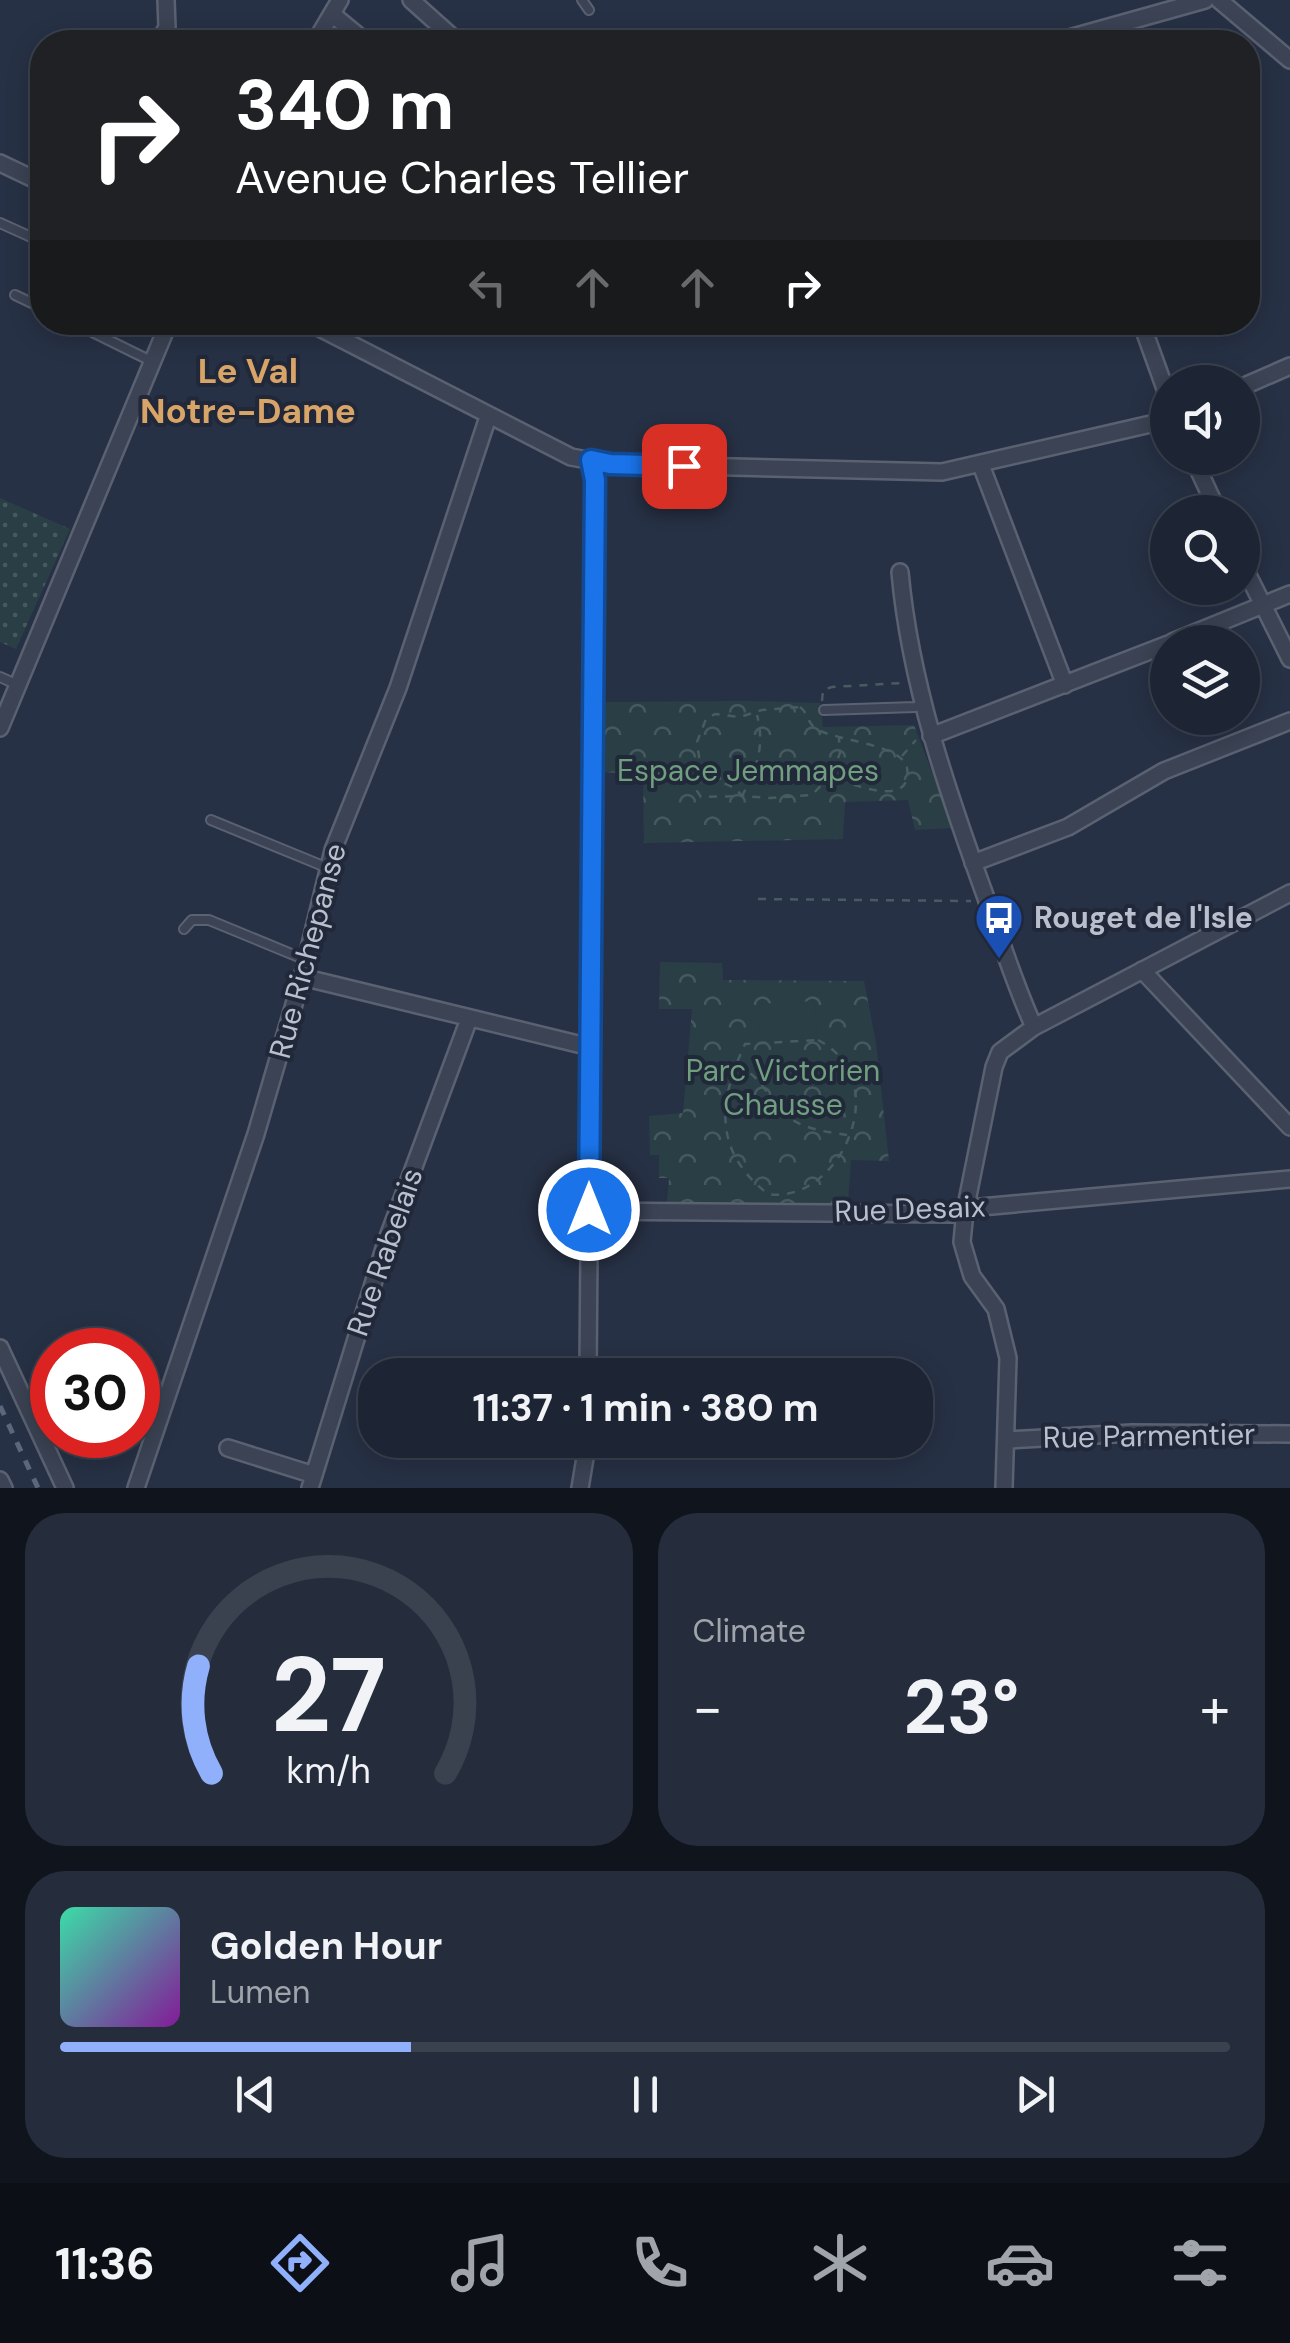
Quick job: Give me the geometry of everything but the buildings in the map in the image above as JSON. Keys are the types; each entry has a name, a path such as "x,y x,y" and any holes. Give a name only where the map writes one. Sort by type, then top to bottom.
{"street":[{"path":"165,30 166,0"},
{"path":"412,0 445,30"},
{"path":"1101,30 1205,0"},
{"path":"1219,0 1254,30"},
{"path":"322,30 336,7 356,30"},
{"path":"1260,35 1290,60"},
{"path":"0,162 30,177"},
{"path":"0,728 164,335"},
{"path":"333,335 571,457 610,464 921,474 981,465 1150,424"},
{"path":"1146,335 1156,365"},
{"path":"1260,379 1290,366"},
{"name":"Rue Richepanse","path":"136,1488 256,1134 302,977 333,850 398,688 488,416"},
{"path":"588,1358 595,480 591,460"},
{"path":"981,465 1065,685"},
{"path":"900,572 904,610 932,736 972,863 1034,1027"},
{"path":"1217,625 1290,594"},
{"path":"1260,598 1290,659"},
{"path":"932,736 1150,652"},
{"path":"972,863 1068,827 1164,771 1290,721"},
{"path":"1004,1488 1008,1358 1004,1332 996,1309 965,1259 962,1242 965,1210 1000,1052 1034,1027 1289,895"},
{"path":"1142,970 1290,1127"},
{"path":"302,977 590,1047"},
{"name":"Rue Rabelais","path":"312,1481 386,1242 469,1019"},
{"name":"Rue Desaix","path":"589,1210 954,1214 1290,1179"},
{"path":"0,1348 65,1488"},
{"name":"Rue Parmentier","path":"1007,1440 1132,1433 1290,1434"},
{"path":"228,1448 312,1481"},
{"path":"580,1488 585,1458"},
{"path":"0,1480 4,1488"}],"lane":[{"path":"582,0 589,10"},
{"path":"0,222 30,236"},
{"path":"15,295 30,302"},
{"path":"98,335 153,362"},
{"path":"0,677 18,684"},
{"path":"823,708 924,704"},
{"path":"211,820 328,868"},
{"path":"184,928 192,920 209,920 306,960"}],"path":[{"path":"823,708 820,693 832,686 886,686 919,680"},
{"path":"831,775 860,788 882,792 897,788 908,775 902,756 892,749 864,746 814,728 800,707 740,718 715,714 706,719 697,742 703,774 697,790 701,798 770,798 812,795 831,775 840,753 838,738"},
{"path":"742,796 762,746 756,713"},
{"path":"902,756 916,740 932,736"},
{"path":"703,774 714,782 732,785 742,796"},
{"path":"758,899 987,901"},
{"path":"818,1040 832,1048 851,1070 858,1106 849,1136 811,1188 796,1194 768,1194 740,1168 726,1138 728,1092 734,1067 745,1044 818,1040"},
{"path":"734,1067 744,1068 758,1080 783,1113 798,1123 849,1136"}],"green space":[{"path":"0,498 70,529 16,649 0,642"},
{"name":"Espace Jemmapes","path":"602,702 820,703 823,727 914,725 953,828 915,830 908,800 845,802 843,839 644,843 643,774 600,772"},
{"name":"Parc Victorien Chausse","path":"660,962 722,963 723,980 864,981 876,1043 889,1161 851,1160 848,1203 667,1204 669,1178 659,1178 659,1155 650,1155 649,1116 683,1113 692,1009 659,1009"},
{"path":"815,1001 817,1038 760,1041 758,1004"}],"railway":[{"path":"0,1406 38,1488"}],"place":[{"name":"Rouget de l'Isle","path":"999,960"}],"district":[{"name":"Le Val Notre-Dame","path":"248,391"}],"route":[{"path":"589,1210 595,480 591,460 684,466"}]}
